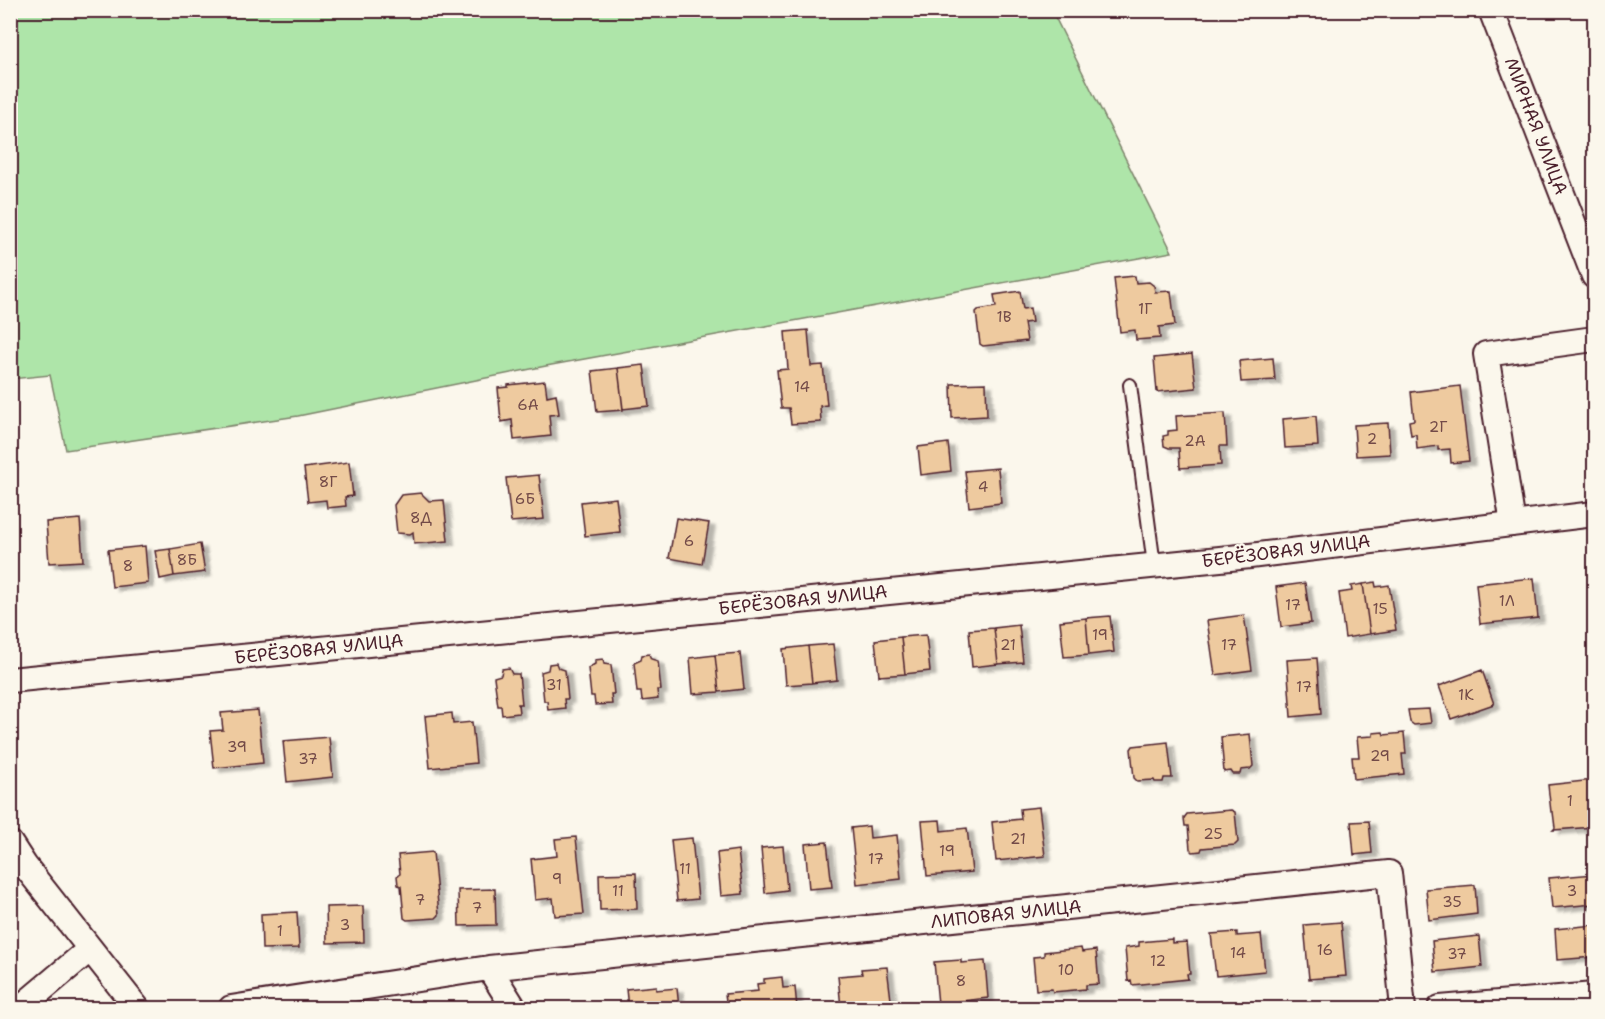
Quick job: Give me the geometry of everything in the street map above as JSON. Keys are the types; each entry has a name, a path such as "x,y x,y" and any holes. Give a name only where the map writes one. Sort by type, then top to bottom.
{"street":[{"name":"МИРНАЯ УЛИЦА","path":"1491,10 1594,276"},
{"path":"1513,524 1486,354 1594,339"},
{"name":"БЕРЁЗОВАЯ УЛИЦА","path":"10,680 1154,565 1594,514"},
{"path":"10,843 25,866 137,1008"},
{"name":"ЛИПОВАЯ УЛИЦА","path":"489,968 1389,873 1402,1008"},
{"path":"20,1008 90,949"},
{"path":"231,1008 489,968 514,1008"},
{"path":"1440,1008 1594,995"}],"lane":[{"path":"1130,385 1154,565"}],"green space":[{"path":"10,11 1052,11 1172,252 546,366 298,416 66,450 50,375 11,379"}],"building":[{"path":"1135,276 1136,283 1149,282 1154,286 1155,292 1171,291 1175,325 1159,327 1160,338 1136,340 1135,330 1120,332 1114,278"},
{"path":"1020,291 1023,309 1030,308 1032,322 1024,323 1027,341 983,346 980,344 976,312 996,307 994,295"},
{"path":"808,330 811,366 823,365 827,405 820,406 821,422 791,424 789,408 781,408 777,370 788,369 785,332"},
{"path":"1192,354 1196,388 1157,392 1154,358"},
{"path":"1273,358 1275,380 1241,382 1239,361"},
{"path":"644,365 649,406 623,409 618,368"},
{"path":"618,368 623,410 597,412 592,371"},
{"path":"545,381 547,396 556,394 559,414 549,415 551,436 514,440 512,420 501,422 498,388"},
{"path":"986,383 987,416 952,418 951,384"},
{"path":"1460,386 1469,461 1451,463 1450,449 1438,450 1438,446 1417,449 1416,434 1411,435 1409,421 1414,420 1411,392"},
{"path":"1225,413 1227,446 1220,446 1221,465 1180,468 1179,448 1164,446 1163,436 1168,435 1168,431 1177,430 1176,416"},
{"path":"1316,416 1318,446 1285,448 1283,419"},
{"path":"1388,423 1390,454 1356,456 1354,425"},
{"path":"948,443 951,471 921,475 918,447"},
{"path":"349,462 353,496 345,497 346,506 327,508 326,500 308,502 304,468"},
{"path":"998,468 1001,503 969,507 965,471"},
{"path":"539,475 544,519 511,522 506,478"},
{"path":"421,493 429,501 444,500 448,541 414,544 413,532 410,534 397,533 394,505 401,495"},
{"path":"616,498 620,532 585,536 581,502"},
{"path":"676,518 709,523 702,564 669,558"},
{"path":"80,519 83,561 49,563 46,522"},
{"path":"200,544 205,572 174,576 170,549"},
{"path":"145,546 148,583 112,587 108,550"},
{"path":"170,549 174,576 160,579 155,551"},
{"path":"1534,578 1538,618 1480,624 1476,584"},
{"path":"1375,582 1376,587 1389,585 1396,630 1370,634 1363,584"},
{"path":"1305,583 1311,623 1281,627 1276,587"},
{"path":"1363,584 1370,634 1345,638 1339,593 1352,591 1351,586"},
{"path":"1244,615 1252,670 1215,675 1207,620"},
{"path":"1110,616 1114,652 1089,655 1086,618"},
{"path":"1086,618 1089,655 1064,657 1060,621"},
{"path":"1019,625 1023,662 998,664 994,628"},
{"path":"994,628 998,664 972,667 969,630"},
{"path":"926,635 930,671 905,674 901,637"},
{"path":"901,637 905,674 879,676 875,640"},
{"path":"833,644 837,680 812,683 808,646"},
{"path":"808,646 812,683 786,685 783,649"},
{"path":"740,653 744,689 719,692 715,655"},
{"path":"649,654 651,659 658,661 661,690 657,690 658,699 642,701 641,692 637,692 634,663 641,660 642,655"},
{"path":"715,655 719,692 693,694 690,658"},
{"path":"1317,658 1321,714 1291,717 1287,660"},
{"path":"603,659 604,664 611,665 614,694 611,694 612,704 595,705 594,696 591,696 588,668 595,664 595,660"},
{"path":"556,663 558,668 565,670 568,699 564,699 565,708 548,710 547,701 544,701 541,672 548,670 549,664"},
{"path":"509,668 512,674 519,674 522,704 518,704 519,713 502,715 501,706 498,706 494,677 501,675 502,669"},
{"path":"1482,670 1494,704 1451,719 1439,686"},
{"path":"1429,709 1431,723 1414,725 1410,722 1408,710"},
{"path":"258,710 263,763 214,768 210,731 223,730 221,713"},
{"path":"452,713 453,724 472,722 476,763 430,768 425,716"},
{"path":"1383,732 1384,735 1404,733 1406,754 1402,754 1404,774 1354,779 1352,757 1359,757 1357,737 1373,736 1373,733"},
{"path":"1250,734 1253,766 1250,769 1241,770 1240,774 1233,774 1231,771 1224,772 1221,737"},
{"path":"329,737 333,777 287,782 283,741"},
{"path":"1168,742 1172,778 1164,778 1163,782 1137,781 1134,778 1131,749 1133,746"},
{"path":"1593,780 1594,795 1590,796 1591,807 1594,806 1594,827 1553,830 1555,828 1548,785"},
{"path":"1039,807 1045,856 996,861 992,822 1021,819 1020,809"},
{"path":"1231,810 1235,812 1238,842 1235,845 1202,848 1201,851 1193,852 1190,849 1188,826 1185,826 1184,818 1187,814"},
{"path":"940,820 941,831 967,828 972,872 927,876 922,821"},
{"path":"1369,821 1372,853 1354,855 1351,822"},
{"path":"869,826 870,838 897,835 901,879 857,884 851,828"},
{"path":"576,837 584,914 555,916 553,898 535,900 531,859 557,856 555,839"},
{"path":"692,838 698,899 677,901 671,840"},
{"path":"827,842 832,887 809,889 805,844"},
{"path":"783,846 787,890 765,893 761,848"},
{"path":"738,850 743,894 721,896 717,853"},
{"path":"433,852 439,915 436,918 407,920 404,918 401,886 398,885 397,876 400,874 398,855"},
{"path":"636,873 637,909 600,910 599,874"},
{"path":"1594,874 1594,904 1552,908 1549,878"},
{"path":"1475,885 1477,914 1429,920 1426,889"},
{"path":"495,889 496,925 459,926 458,890"},
{"path":"363,906 364,942 327,943 326,907"},
{"path":"297,912 299,948 262,949 261,914"},
{"path":"1341,922 1346,976 1309,979 1304,925"},
{"path":"1594,925 1594,957 1557,960 1555,929"},
{"path":"1237,932 1237,936 1261,934 1265,971 1216,976 1211,934"},
{"path":"1479,936 1482,967 1435,972 1432,941"},
{"path":"1172,939 1172,943 1187,942 1190,974 1187,974 1188,979 1132,985 1131,980 1128,981 1125,948 1139,946 1139,942"},
{"path":"1081,948 1082,952 1096,950 1099,984 1086,985 1086,989 1053,992 1052,989 1036,990 1033,957 1044,956 1044,952"},
{"path":"961,960 961,963 985,961 988,998 938,1004 934,962"},
{"path":"887,967 892,1008 841,1008 838,976 862,974 861,969"},
{"path":"782,977 783,988 795,987 797,1008 727,1008 725,994 758,991 757,984 764,983 764,979"},
{"path":"656,986 656,990 677,988 679,1008 628,1008 626,989"}]}
